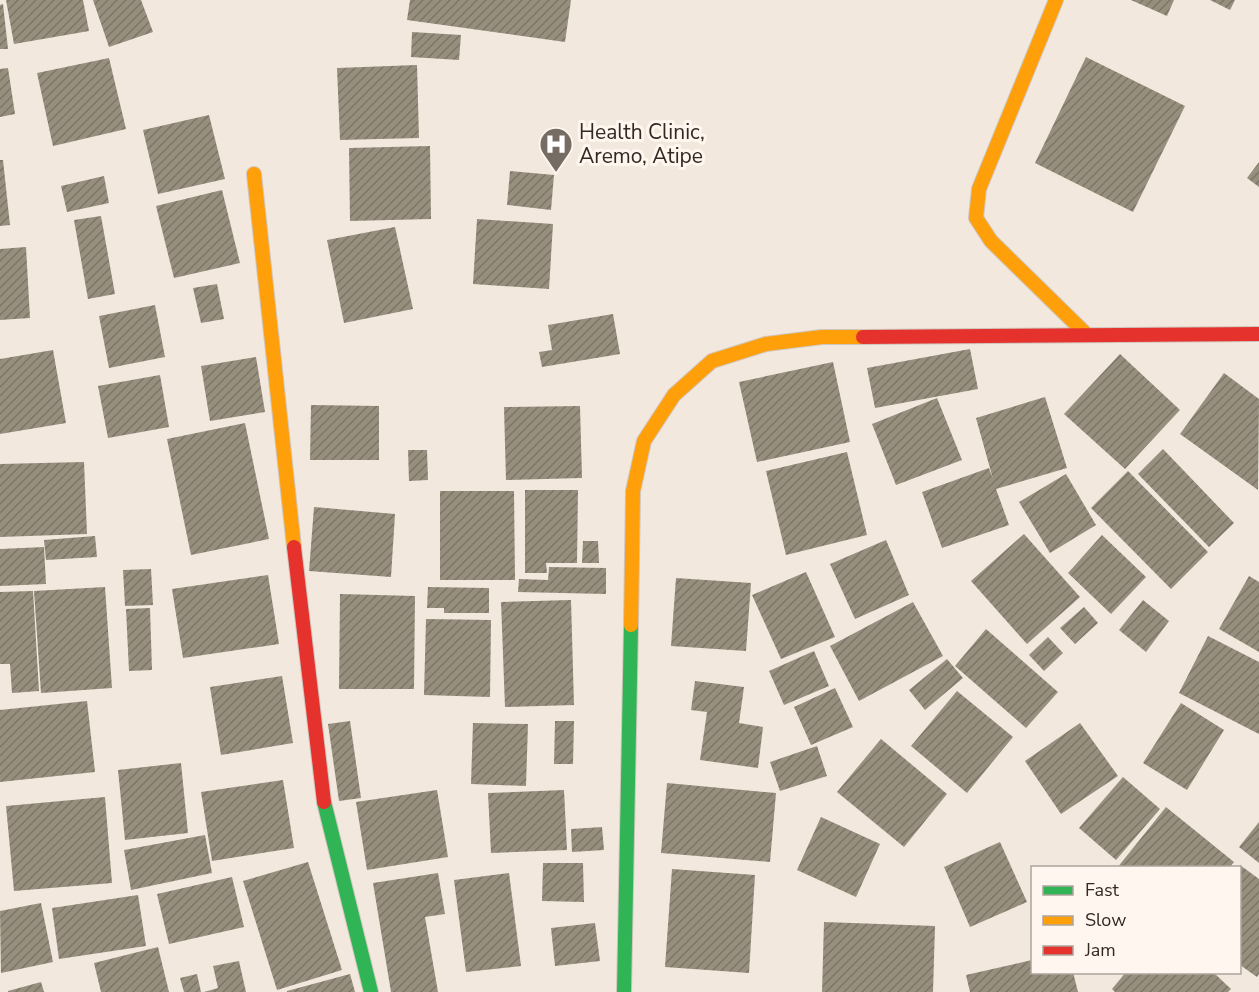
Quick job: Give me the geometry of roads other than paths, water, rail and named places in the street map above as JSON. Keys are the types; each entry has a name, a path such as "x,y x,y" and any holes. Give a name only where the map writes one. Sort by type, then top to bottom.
{"street":[{"path":"1056,0 979,189 976,218 992,241 1086,334"},
{"path":"254,174 321,791 371,992"},
{"path":"624,992 633,491 644,441 674,395 712,361 766,344 822,337 1259,334"}],"place":[{"name":"Health Clinic, Aremo, Atipe","path":"556,173"}]}
